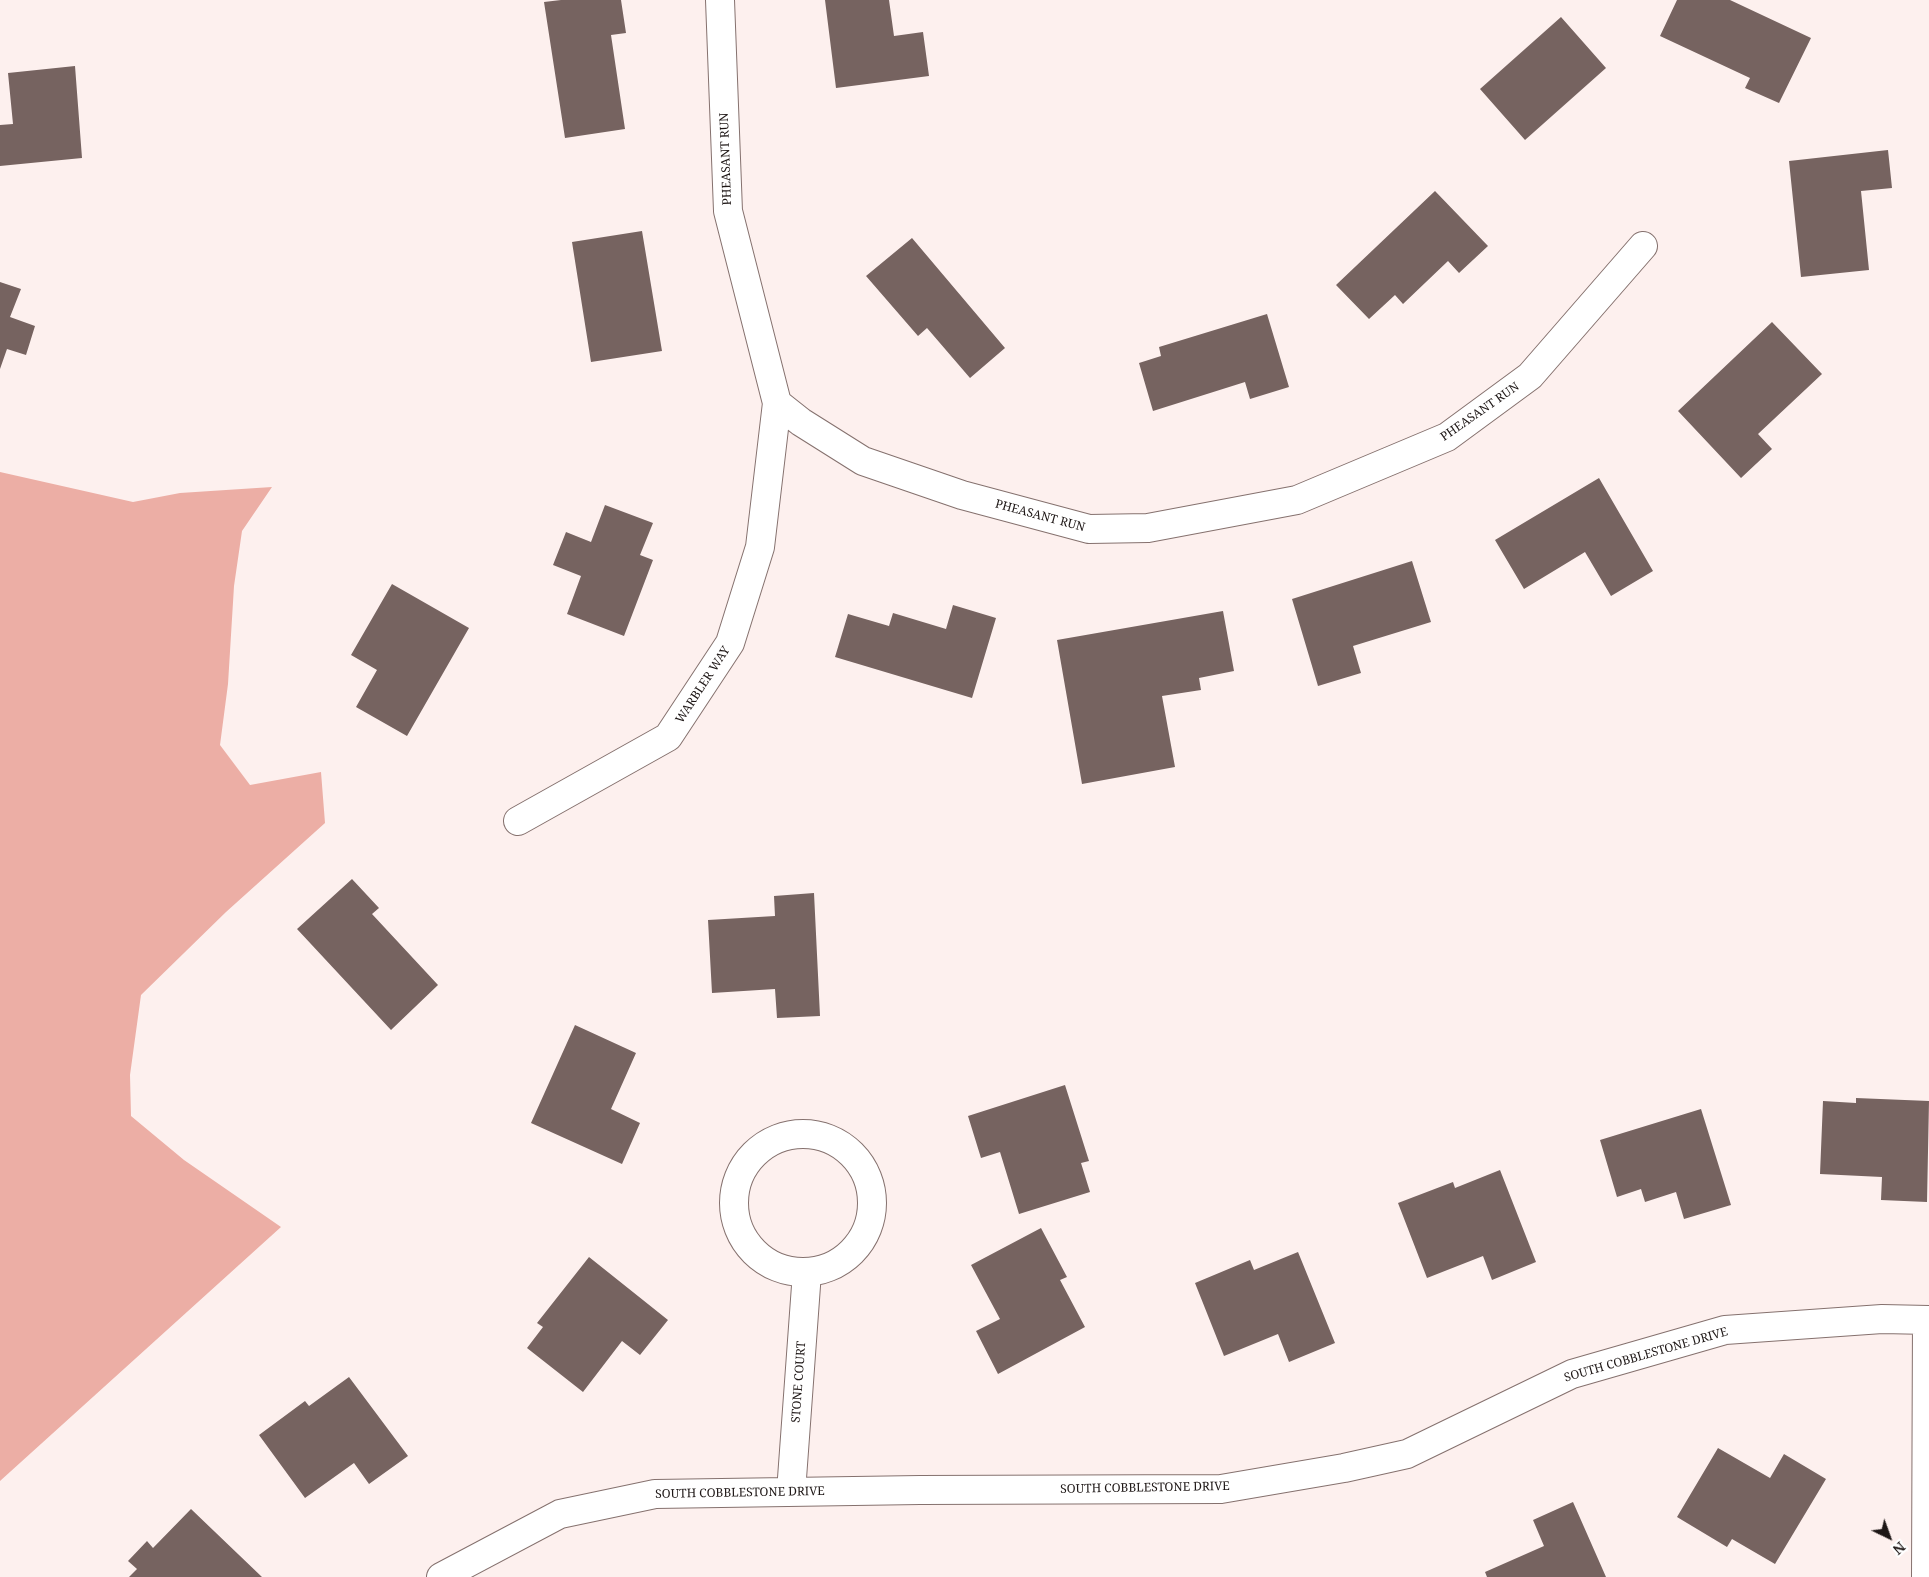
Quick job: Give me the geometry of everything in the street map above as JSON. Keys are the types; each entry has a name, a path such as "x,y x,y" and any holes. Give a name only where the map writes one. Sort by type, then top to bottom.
{"street":[{"name":"PHEASANT RUN","path":"720,0 728,211 777,403 801,422 863,462 953,492 1089,529 1148,528 1296,500 1447,438 1530,376 1643,246"},
{"name":"WARBLER WAY","path":"518,821 668,737 730,643 760,547 777,403"},
{"path":"813,1134 835,1142 853,1155 866,1173 872,1194 871,1217 863,1238 849,1255 830,1267 807,1272 785,1270 764,1260 747,1244 737,1223 734,1200 739,1177 751,1158 769,1143 790,1135 813,1134"},
{"name":"STONE COURT","path":"791,1492 807,1272"},
{"name":"SOUTH COBBLESTONE DRIVE","path":"441,1577 560,1514 655,1494 920,1490 1221,1489 1344,1468 1407,1454 1572,1374 1725,1330 1882,1319 1928,1320"},
{"path":"1926,1577 1928,1320"}],"shaded area":[{"path":"0,472 133,502 180,493 272,487 242,531 234,586 228,684 220,745 250,785 321,772 325,823 226,912 141,995 130,1075 131,1116 184,1160 281,1227 0,1481"}],"building":[{"path":"561,0 621,0 626,33 611,35 625,129 565,138 544,2"},
{"path":"825,0 889,0 894,36 923,32 929,76 836,88"},
{"path":"1677,0 1730,0 1811,38 1779,103 1745,88 1750,78 1660,36"},
{"path":"1561,17 1606,68 1525,140 1480,89"},
{"path":"75,66 82,158 0,166 0,125 13,124 8,73"},
{"path":"1888,150 1892,188 1861,191 1869,270 1801,277 1789,161"},
{"path":"1435,191 1488,246 1459,273 1448,261 1403,304 1395,295 1369,319 1336,285"},
{"path":"642,231 662,351 591,362 572,242"},
{"path":"912,238 1005,348 970,378 927,328 918,336 866,276"},
{"path":"0,282 21,289 10,317 35,326 26,355 7,349 0,369"},
{"path":"1267,314 1289,387 1250,399 1245,382 1153,411 1139,363 1161,356 1159,347"},
{"path":"1772,322 1822,374 1758,434 1772,449 1741,478 1678,411"},
{"path":"1599,478 1653,571 1611,596 1585,552 1524,589 1495,540"},
{"path":"605,505 653,523 640,555 653,560 624,636 567,614 581,576 553,565 566,532 591,542"},
{"path":"1412,561 1431,622 1353,646 1361,673 1318,686 1292,599"},
{"path":"392,584 469,628 407,736 356,707 377,670 351,655"},
{"path":"953,605 996,618 972,698 835,657 848,614 889,626 893,613 946,629"},
{"path":"1223,611 1234,671 1199,678 1201,690 1162,696 1175,767 1082,784 1057,640"},
{"path":"352,879 379,908 372,914 438,985 391,1030 297,929"},
{"path":"814,893 820,1016 777,1018 775,989 712,993 708,920 775,916 774,896"},
{"path":"575,1025 636,1053 611,1109 640,1123 622,1164 531,1123"},
{"path":"1065,1085 1089,1161 1081,1163 1090,1192 1019,1214 1000,1152 981,1158 968,1116"},
{"path":"1856,1098 1929,1101 1927,1202 1881,1200 1882,1177 1820,1174 1823,1101 1856,1103"},
{"path":"1701,1109 1731,1205 1684,1219 1676,1192 1645,1202 1641,1189 1617,1197 1600,1140"},
{"path":"1500,1170 1536,1262 1492,1280 1483,1256 1427,1278 1398,1203 1453,1182 1455,1188"},
{"path":"1041,1228 1067,1277 1060,1280 1085,1327 998,1374 976,1331 1000,1319 971,1265"},
{"path":"1298,1252 1335,1343 1289,1362 1278,1334 1224,1356 1195,1283 1250,1260 1254,1270"},
{"path":"589,1257 668,1320 640,1355 622,1341 583,1392 527,1348 543,1327 537,1323"},
{"path":"349,1377 408,1456 369,1484 354,1463 305,1498 259,1435 305,1401 309,1406"},
{"path":"1718,1448 1770,1478 1784,1454 1826,1479 1775,1564 1732,1539 1727,1547 1677,1517"},
{"path":"1573,1502 1606,1577 1487,1577 1485,1572 1544,1546 1533,1520"},
{"path":"191,1509 262,1577 129,1577 137,1569 128,1561 147,1541 153,1548"}]}
